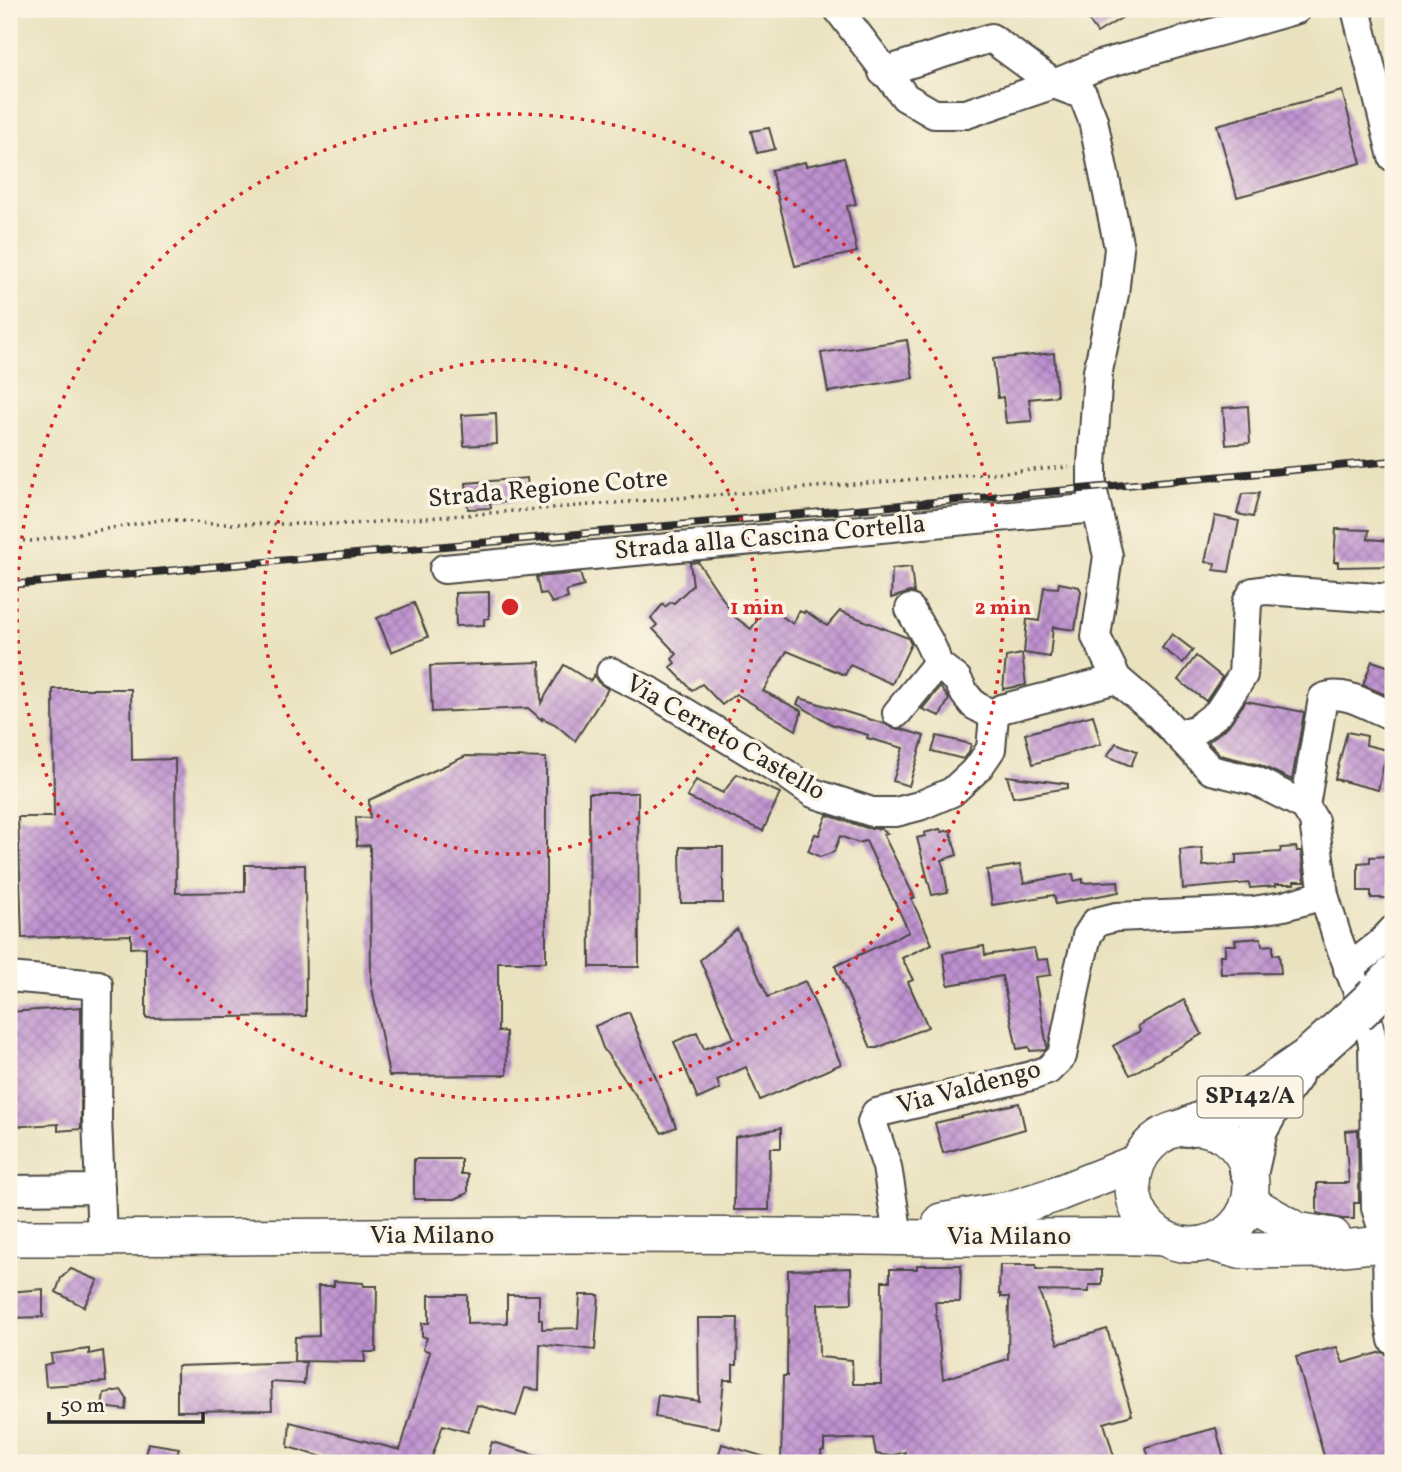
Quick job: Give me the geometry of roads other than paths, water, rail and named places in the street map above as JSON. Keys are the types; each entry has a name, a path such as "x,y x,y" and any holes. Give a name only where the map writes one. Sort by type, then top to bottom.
{"highway":[{"name":"SP142/A","path":"1187,1127 1239,1105 1307,1058 1375,995"},
{"name":"SP142/A","path":"1249,1186 1258,1130 1273,1103 1307,1058"}],"main road":[{"path":"1187,1127 1208,1129 1226,1137 1241,1151 1249,1186 1235,1227 1210,1243 1186,1245 1164,1238 1150,1228 1139,1214 1133,1197 1137,1162 1145,1149 1172,1130 1187,1127"},
{"name":"Via Milano","path":"855,1236 1010,1209 1055,1195 1137,1162"},
{"path":"1249,1186 1297,1230 1384,1243"},
{"name":"Via Milano","path":"9,1238 1164,1238"},
{"path":"1210,1243 1239,1251 1322,1250 1384,1243"}],"street":[{"path":"838,9 883,72 905,97 934,114 966,114 1100,65 1297,9"},
{"path":"1356,9 1393,157"},
{"path":"883,72 991,38 1054,84 1083,94 1093,120 1119,248 1114,294 1098,371 1092,465 1092,488 1108,556 1096,638 1117,679 1158,714 1211,770 1256,781 1305,806 1314,821 1324,895 1369,1022 1373,1044 1376,1208 1384,1243 1387,1302 1393,1340"},
{"name":"Strada alla Cascina Cortella","path":"444,569 1096,508"},
{"path":"1178,735 1197,729 1218,713 1243,675 1247,603 1253,592 1266,590 1393,599"},
{"path":"910,609 935,650 937,664 957,679 974,705 994,716 1001,709 1117,679"},
{"path":"897,713 937,664"},
{"name":"Via Cerreto Castello","path":"611,672 653,693 813,793 872,812 896,812 952,792 978,768 991,749 994,716"},
{"path":"1305,806 1323,698 1342,695 1388,714"},
{"name":"Via Valdengo","path":"897,1229 887,1167 872,1122 876,1113 1048,1070 1062,1056 1087,936 1096,922 1116,917 1253,911 1324,895"},
{"path":"1348,969 1393,930"},
{"path":"9,977 98,985 97,1119 102,1237"},
{"path":"9,1190 100,1188"}],"railway":[{"path":"9,585 1393,461"}]}
